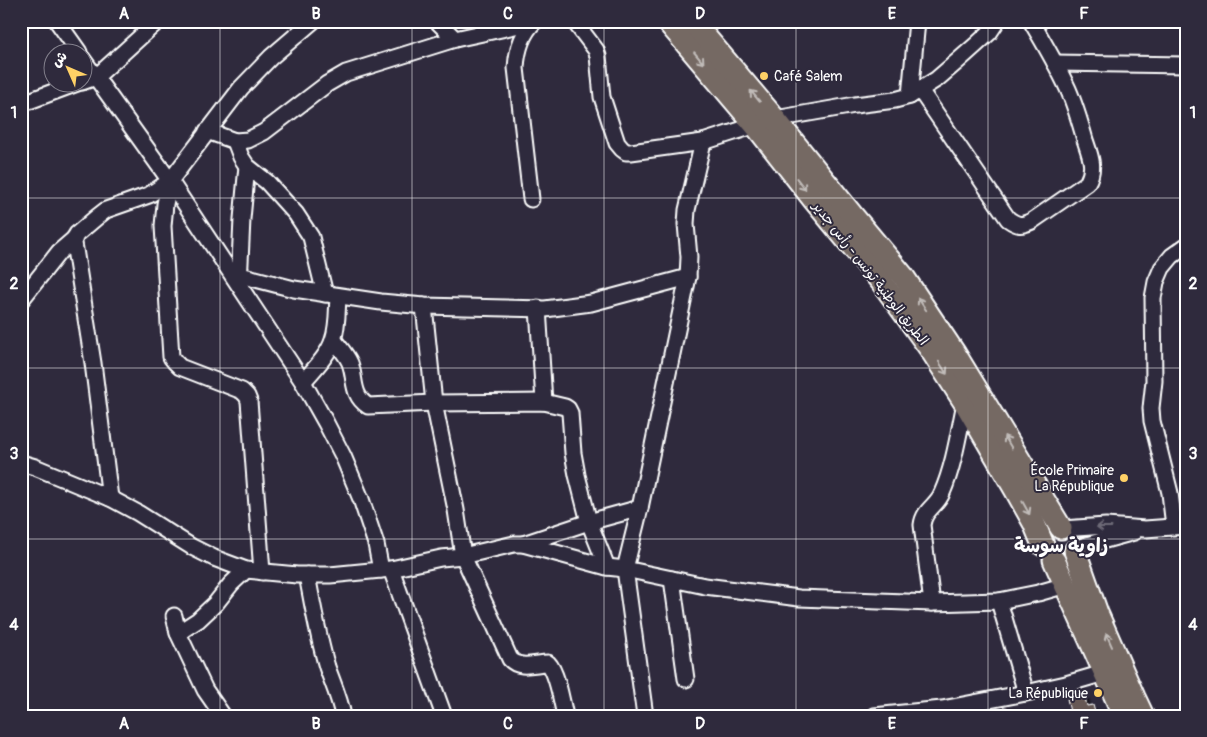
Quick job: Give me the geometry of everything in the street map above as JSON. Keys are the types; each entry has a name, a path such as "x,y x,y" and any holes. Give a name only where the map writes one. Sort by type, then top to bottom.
{"highway":[{"name":"الطريق الوطنية تونس - رأس جدير","path":"666,21 765,122 853,216 903,276 955,354 1062,528"},
{"name":"الطريق الوطنية تونس - رأس جدير","path":"692,21 765,122 814,200 881,281 931,350 965,403 1034,523 1112,669 1144,716"},
{"path":"1062,528 1074,535 1076,550 1069,559 1059,562 1049,553 1044,540 1051,531 1062,528"},
{"name":"الطريق الوطنية تونس - رأس جدير","path":"1076,550 1097,613 1124,716"}],"street":[{"path":"57,21 72,42"},
{"path":"92,75 158,21"},
{"path":"21,300 59,252 83,228 106,210 149,195 170,181 241,88 270,57 313,21"},
{"path":"437,21 455,40"},
{"path":"574,21 596,50 602,96 617,143 626,152 703,142 765,122 855,105 895,100 915,93 937,79 978,44 998,21"},
{"path":"917,21 915,93 1008,219 1018,225 1032,221 1087,184 1091,177 1091,161 1079,116 1055,63 1031,21"},
{"path":"207,131 236,142 248,140 264,132 327,84 346,73 455,40 534,22"},
{"path":"531,199 516,68 518,48 534,22"},
{"path":"1055,63 1186,64"},
{"path":"92,87 170,181 240,280 326,422 361,499 376,544 444,716"},
{"path":"21,104 54,92"},
{"path":"236,142 241,157 247,166 267,182 296,214 311,237 332,295 336,328 334,340 330,348 303,382"},
{"path":"644,716 625,569 640,508 688,277 689,257 686,210 703,142"},
{"path":"240,280 242,219 247,166"},
{"path":"170,181 164,204 163,226 171,357 180,367 242,391 247,396 249,401 262,572"},
{"path":"74,239 93,363 110,498"},
{"path":"1062,528 1106,526 1145,529 1180,526 1152,422 1151,408 1154,381 1153,298 1156,282 1162,268 1172,256 1186,246"},
{"path":"240,280 332,295 424,306 545,309 591,303 688,277"},
{"path":"424,306 434,403 456,510 463,556 514,663 519,666 548,664 552,667 565,716"},
{"path":"538,308 544,402"},
{"path":"334,340 351,366 357,396 368,406 544,402 568,409 570,413 573,452 589,522 607,567"},
{"path":"932,603 922,525 923,518 942,493 950,469 965,403"},
{"path":"21,463 36,467 110,498 214,558 246,570 262,572 330,575 386,570 441,558 463,556 514,544 523,544 607,567 705,586 799,598 932,603 999,601 1066,585"},
{"path":"523,544 589,522 640,508"},
{"path":"1076,550 1145,529"},
{"path":"178,633 198,620 246,570"},
{"path":"307,575 322,649 342,706 343,716"},
{"path":"672,579 686,678"},
{"path":"999,601 1026,694"},
{"path":"174,616 178,633 205,690 223,716"},
{"path":"874,716 943,712 1066,684 1112,669"}],"building":[{"path":"1084,694 1087,706 1093,705 1096,716 1071,716 1067,699"}],"place":[{"name":"Café Salem","path":"764,76"},
{"name":"École Primaire La République","path":"1124,478"},
{"name":"La République","path":"1098,693"}],"district":[{"name":"زاوية سوسة","path":"1061,545"}]}
